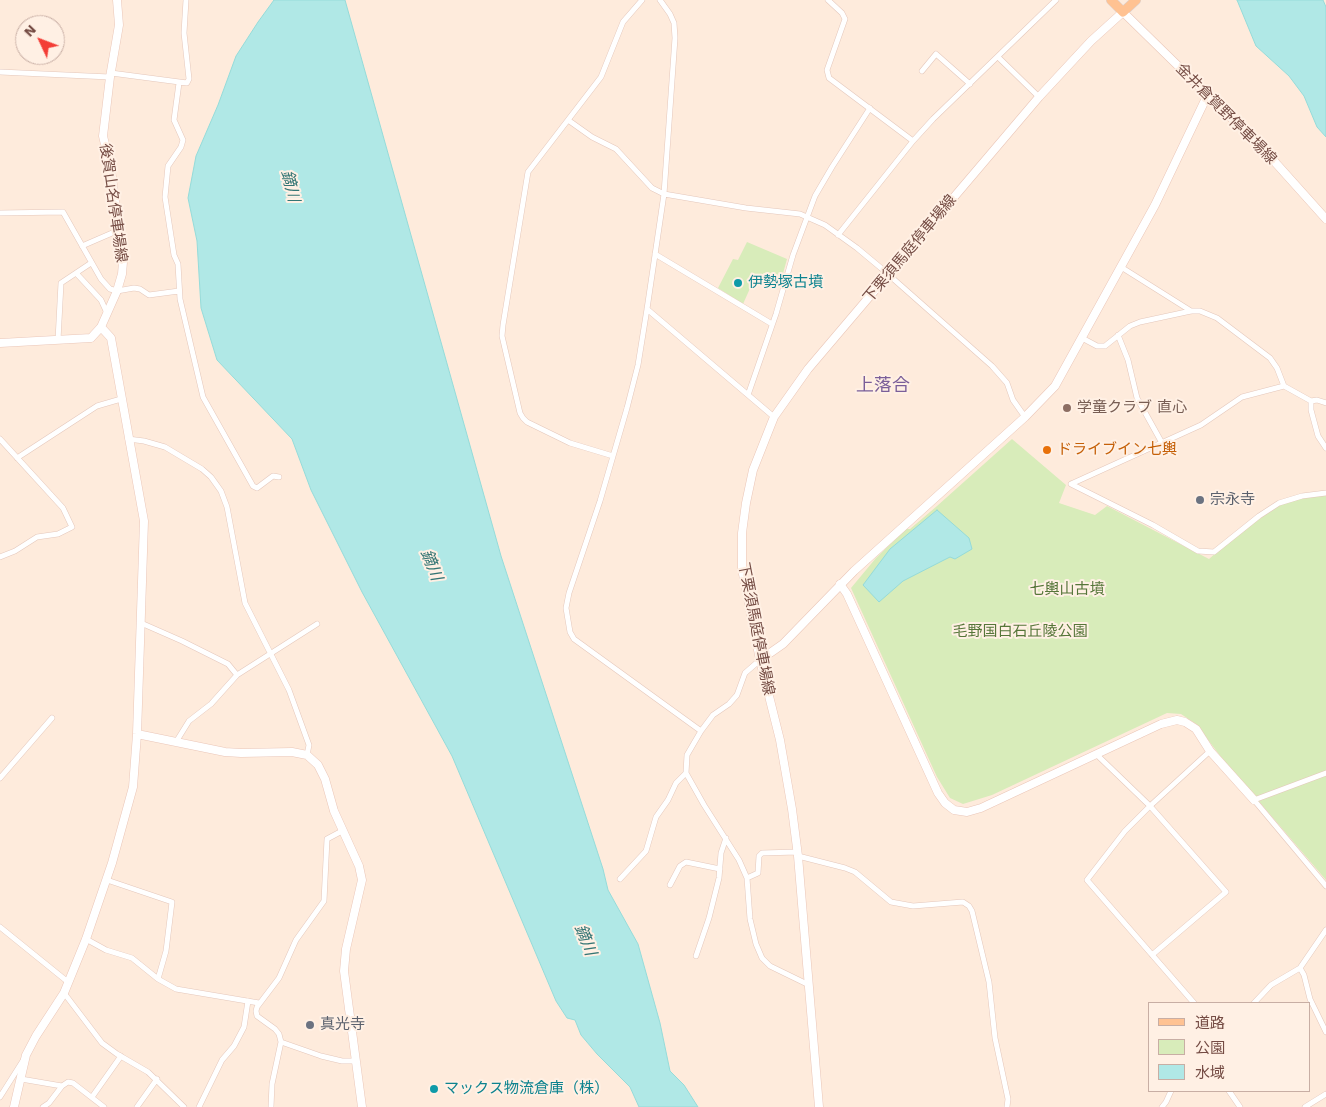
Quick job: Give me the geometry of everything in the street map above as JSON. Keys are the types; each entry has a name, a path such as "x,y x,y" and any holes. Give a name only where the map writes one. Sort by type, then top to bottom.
{"main road":[{"path":"1111,0 1123,12 1134,2"}],"street":[{"name":"後賀山名停車場線","path":"101,327 117,291 123,262 111,170 103,136 110,75 119,25 117,0"},
{"path":"0,72 110,75 185,84 189,82 184,33 186,0"},
{"path":"613,456 570,443 523,418 520,413 502,336 503,320 526,177 601,77 623,22 642,0"},
{"path":"660,0 670,14 674,24 675,38 664,194 656,254 638,365 613,456 569,593 566,608 570,632 574,639 701,731"},
{"path":"828,0 842,13 845,19 827,70 827,75 831,80 913,141"},
{"path":"838,234 933,119 1056,0"},
{"name":"金井倉賀野停車場線","path":"1123,12 1265,151 1326,219"},
{"name":"下栗須馬庭停車場線","path":"819,1107 798,854 787,774 760,660 742,569 742,533 753,470 774,417 808,369 1039,97 1091,42 1123,12"},
{"path":"922,71 936,54 970,84"},
{"path":"998,57 1039,97"},
{"path":"179,83 174,120 182,134 182,140 181,147 168,166 165,198 174,255 178,264 179,291 202,397 253,486 257,488 273,476 279,477"},
{"path":"808,984 770,966 762,958 756,944 750,919 747,878 740,860 704,806 686,773 687,755 713,715 737,696 745,673 783,644 840,584 1025,417 1055,386 1155,205 1208,94"},
{"path":"748,395 793,255 816,193 870,108"},
{"path":"568,120 592,137 616,149 646,183 664,194 739,207 808,216 838,234 889,275 992,366 1007,383 1013,400 1025,417"},
{"path":"0,213 62,212 100,279 110,289 117,291 140,288 149,295 179,291"},
{"path":"82,246 119,230"},
{"path":"656,254 772,324"},
{"path":"58,340 61,283 91,263"},
{"path":"1121,267 1191,311"},
{"path":"76,273 101,300 108,313"},
{"path":"647,309 774,417"},
{"path":"1082,338 1098,346 1105,346 1130,326 1140,322 1191,311 1208,313 1270,358 1278,368 1284,386 1311,401 1317,400 1326,403"},
{"path":"0,343 91,338 101,327 111,338 144,521 137,734 133,787 107,880 86,939 64,992 0,1097"},
{"path":"1118,335 1128,360 1137,398 1162,443"},
{"path":"1284,386 1242,398 1201,425 1071,484 1153,525 1198,551 1214,552 1259,516 1279,503 1302,496 1326,493"},
{"path":"17,458 97,406 121,399"},
{"path":"1311,401 1318,436 1326,448"},
{"path":"0,439 63,508 72,528 58,534 37,537 15,551 0,557"},
{"path":"128,439 165,447 202,469 211,477 221,491 227,507 245,603 290,690 309,745 307,755"},
{"path":"840,584 848,594 938,793 945,803 954,810 967,812 981,808 1161,724 1177,720 1185,722 1196,729 1210,751 1326,886"},
{"path":"141,623 228,664 237,675"},
{"path":"176,742 189,721 210,704 237,675 317,624"},
{"path":"0,778 52,718"},
{"path":"137,734 241,754 292,752 307,755 318,765 326,779 334,811 359,866 362,880 346,949 344,971 362,1107"},
{"path":"1193,1002 1087,880 1125,831 1210,751"},
{"path":"1096,754 1150,806 1226,892 1152,955"},
{"path":"620,879 646,851 656,817 668,800 676,783 686,773"},
{"path":"1254,800 1326,773"},
{"path":"271,1107 272,1084 281,1042 279,1034 275,1029 257,1016 256,1011 259,1003 279,978 296,940 324,901 327,839 342,831"},
{"path":"696,956 709,918 720,869 721,853 726,838"},
{"path":"747,878 758,873 758,856 762,852 798,854 855,872 892,902 913,906 962,902 969,906 972,911 989,982 995,1038 1008,1099 1007,1107"},
{"path":"670,885 680,866 686,862 720,869"},
{"path":"107,880 172,902 166,951 158,979"},
{"path":"0,927 68,982"},
{"path":"1255,1002 1270,984 1300,968 1326,930"},
{"path":"86,939 106,950 132,958 158,979 176,988 259,1003"},
{"path":"1300,968 1304,975 1310,999 1326,1032"},
{"path":"64,992 97,1037 110,1049 157,1079 184,1107"},
{"path":"199,1107 222,1060 234,1046 244,1027 248,1001"},
{"path":"1320,1021 1326,1019"},
{"path":"281,1042 321,1056 342,1061 355,1061"},
{"path":"14,1107 26,1055"},
{"path":"92,1097 121,1056"},
{"path":"21,1079 62,1086"},
{"path":"137,1107 157,1079"},
{"path":"43,1107 68,1082 73,1083 104,1107"},
{"path":"1162,1107 1171,1092"},
{"path":"1229,1092 1240,1107"},
{"path":"1305,1107 1326,1094"}],"green space":[{"path":"747,242 787,259 779,288 756,275 743,304 718,288 733,259 738,260"},
{"name":"毛野国白石丘陵公園","path":"1012,439 1066,485 1059,503 1095,515 1107,506 1209,559 1233,538 1280,504 1302,498 1326,495 1326,880 1221,757 1196,724 1181,714 1167,713 992,795 963,804 950,798 937,777 851,588 876,558 906,529 910,529"}],"water":[{"name":"鏑川","path":"274,0 345,0 501,556 603,869 608,890 638,944 660,1023 670,1071 684,1085 698,1107 639,1107 630,1087 597,1054 581,1035 575,1020 567,1018 556,1001 452,756 362,592 311,490 292,439 217,360 201,308 197,241 188,198 196,156 236,56"},
{"path":"1237,0 1323,0 1326,7 1326,137 1317,127 1304,96 1289,76 1256,46"},
{"path":"937,510 969,538 972,549 955,559 950,557 903,581 879,602 863,585 890,549"}],"place":[{"name":"伊勢塚古墳","path":"738,283"},
{"name":"学童クラブ 直心","path":"1067,408"},
{"name":"ドライブイン七輿","path":"1047,450"},
{"name":"宗永寺","path":"1200,500"},
{"name":"真光寺","path":"310,1025"},
{"name":"マックス物流倉庫（株）","path":"434,1089"}],"district":[{"name":"上落合","path":"883,386"}],"park label":[{"name":"七輿山古墳","path":"1067,590"}]}
